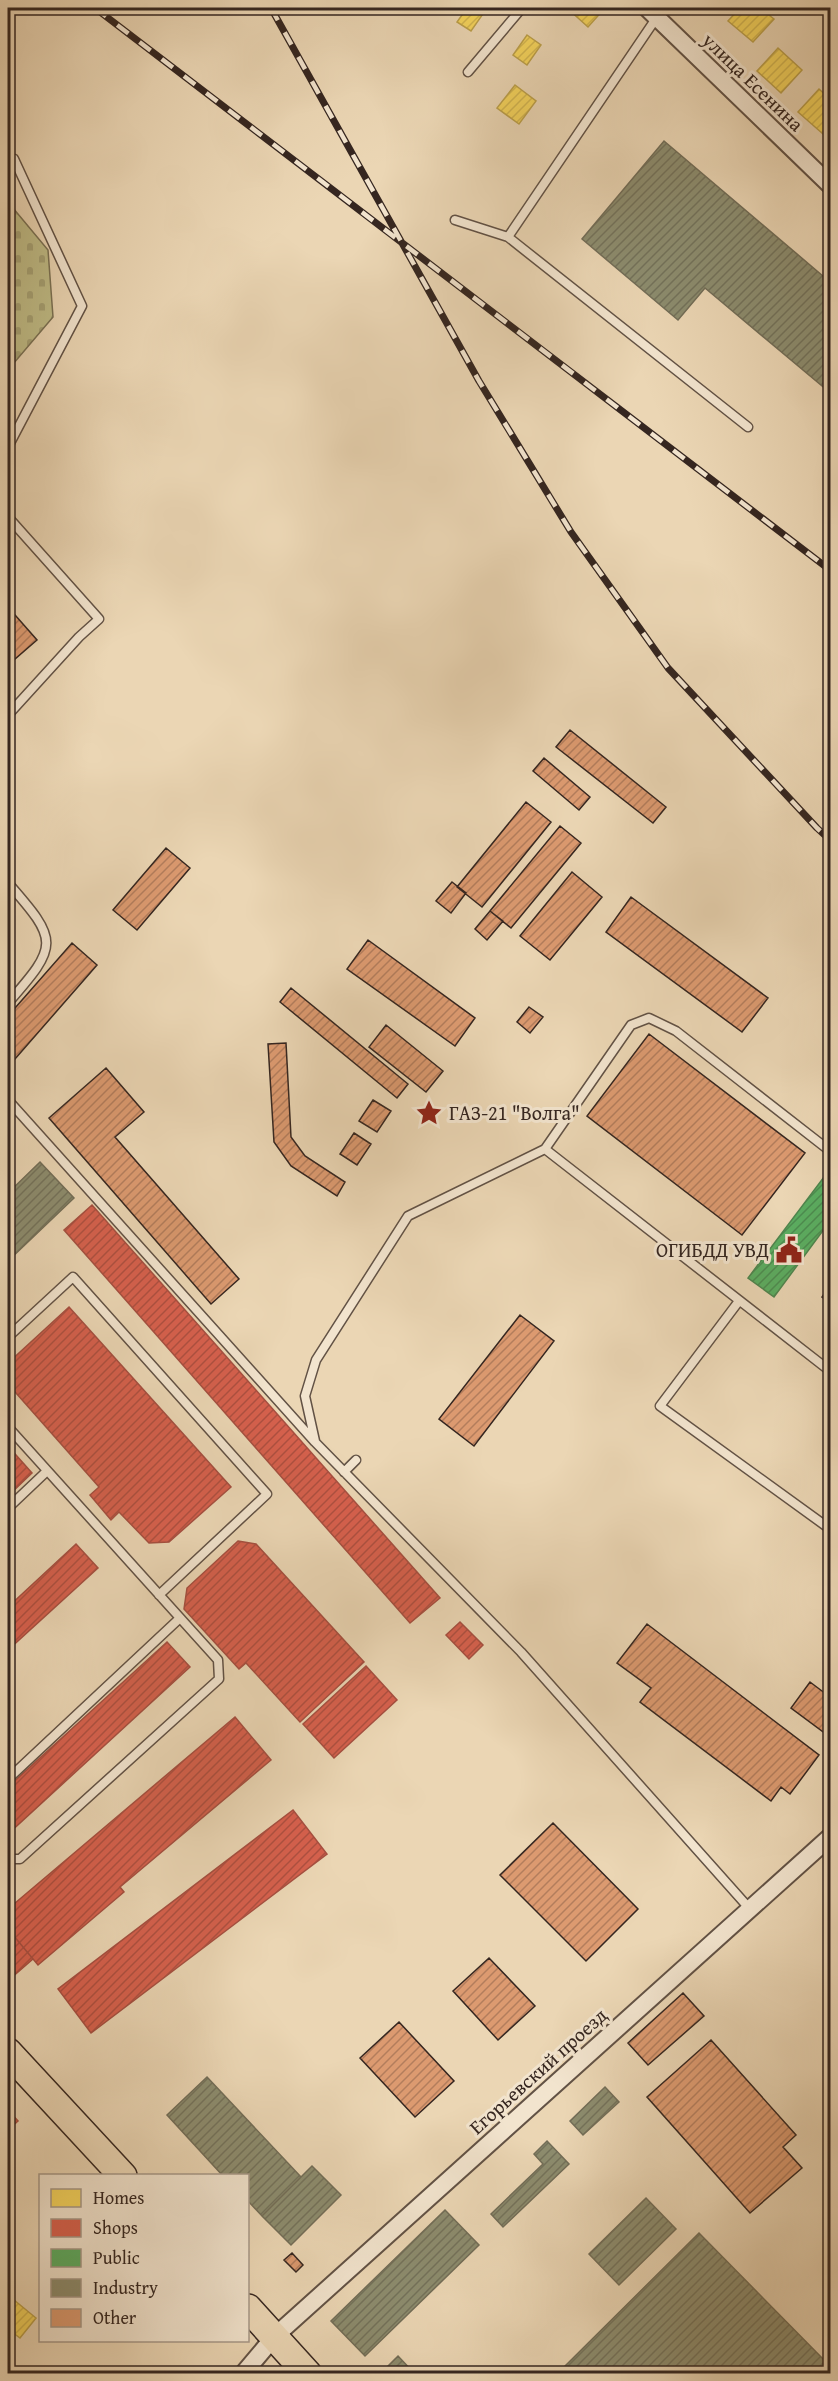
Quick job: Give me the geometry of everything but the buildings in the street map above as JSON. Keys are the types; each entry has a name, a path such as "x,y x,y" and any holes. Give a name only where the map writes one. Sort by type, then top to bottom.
{"main road":[{"path":"8,2052 122,2174"},
{"path":"249,2309 308,2373"}],"street":[{"name":"улица Есенина","path":"652,12 831,185"},
{"name":"Егорьевский проезд","path":"243,2373 274,2337 749,1908 831,1837"}],"lane":[{"path":"468,72 522,8"},
{"path":"508,237 652,12"},
{"path":"8,447 82,306 14,159"},
{"path":"455,220 508,237 748,427"},
{"path":"8,518 99,619 8,715"},
{"path":"8,883 40,920 48,944 39,967 8,1003"},
{"path":"315,1442 305,1396 316,1360 408,1216 545,1149 631,1025 649,1018 676,1031 831,1151"},
{"path":"8,1100 315,1442 521,1652 749,1908"},
{"path":"545,1149 831,1371"},
{"path":"8,1337 73,1277 267,1494 159,1595"},
{"path":"739,1301 660,1406 831,1529"},
{"path":"8,1427 218,1660 219,1679 20,1859 8,1859"},
{"path":"344,1472 356,1460"},
{"path":"8,1508 47,1471"},
{"path":"8,1779 180,1618"}],"green space":[{"path":"8,202 48,250 53,317 8,370"}],"railway":[{"path":"95,8 830,570"},
{"path":"271,8 479,381 571,532 668,668 830,840"}],"place":[{"name":"ГАЗ-21 \"Волга\"","path":"429,1113"},
{"name":"ОГИБДД УВД","path":"789,1250"}]}
